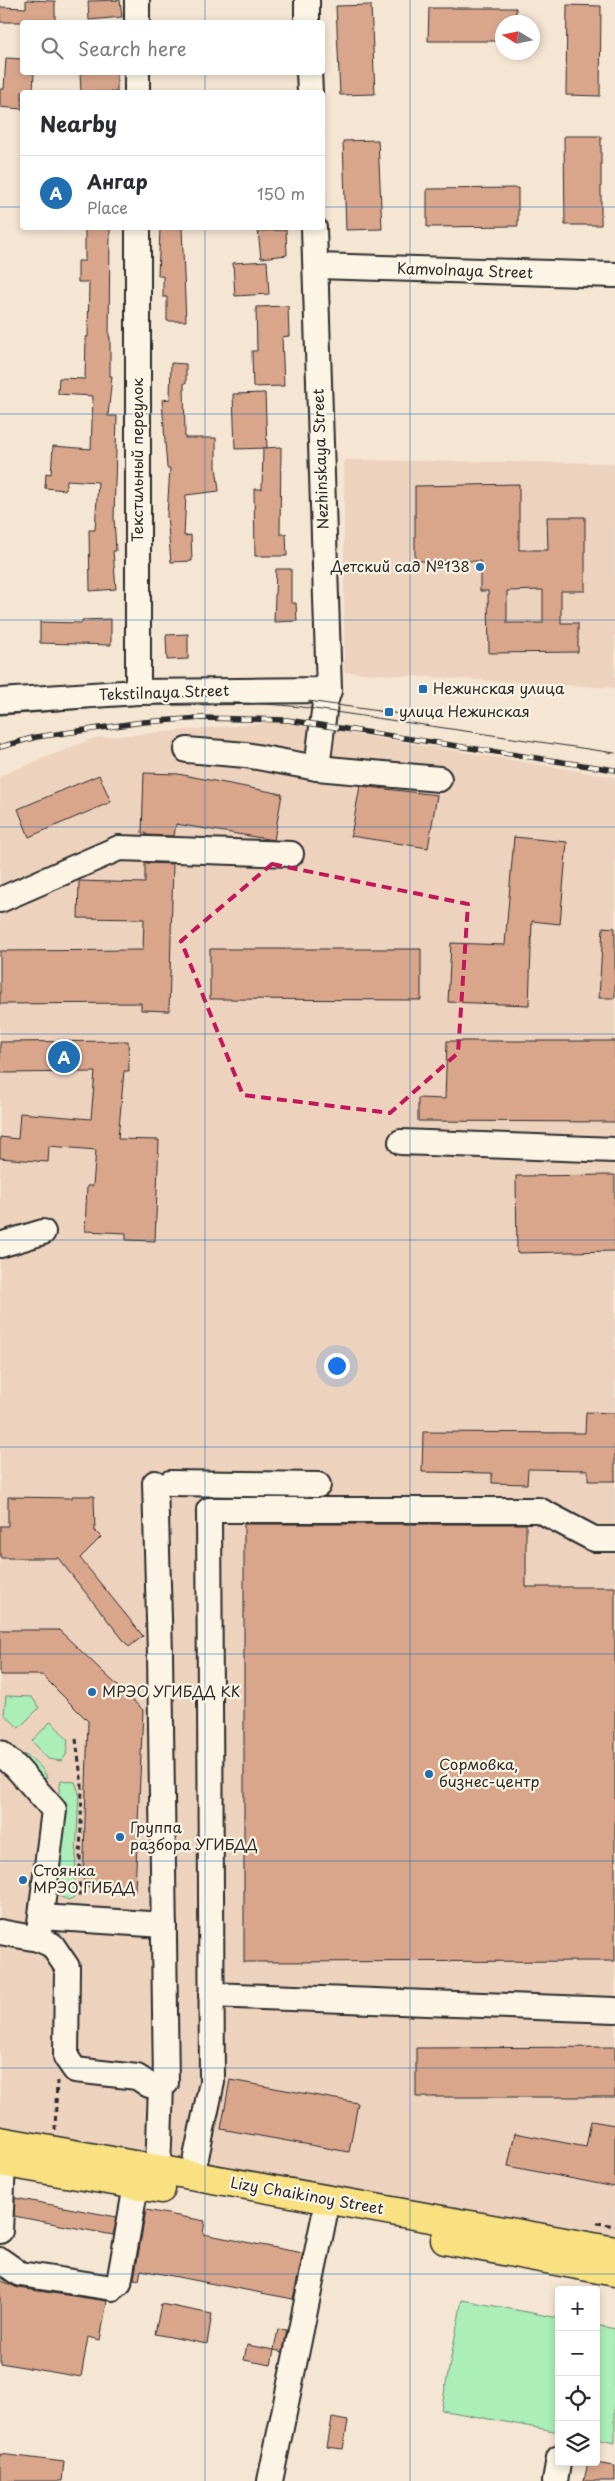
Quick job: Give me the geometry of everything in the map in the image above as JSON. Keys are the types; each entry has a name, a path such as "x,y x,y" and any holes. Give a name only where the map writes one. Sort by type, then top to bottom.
{"main road":[{"name":"Lizy Chaikinoy Street","path":"2,2148 192,2176 565,2252 615,2272"},
{"name":"Lizy Chaikinoy Street","path":"2,2148 136,2185 324,2218 565,2252 615,2251"}],"street":[{"path":"137,0 137,20"},
{"path":"306,0 307,20"},
{"path":"137,75 137,90"},
{"path":"309,75 310,90"},
{"name":"Текстильный переулок","path":"138,230 138,692"},
{"name":"Nezhinskaya Street","path":"314,230 328,690 317,768"},
{"name":"Kamvolnaya Street","path":"316,266 615,276"},
{"name":"Tekstilnaya Street","path":"0,701 138,692 328,690"},
{"path":"187,750 246,755 317,768 439,779"},
{"path":"0,900 119,848 291,854"},
{"path":"401,1142 615,1150"},
{"path":"0,1245 44,1232"},
{"path":"0,1754 16,1767 54,1810 40,1928 67,1967 66,2057 75,2070 137,2077 149,2085 161,2086 166,2083 162,1483 318,1485"},
{"path":"192,2176 212,2082 209,1510 539,1510 594,1539 615,1539"},
{"path":"0,1932 40,1928 78,1919 164,1925"},
{"path":"211,1995 615,2010"},
{"path":"158,2170 161,2086"},
{"path":"0,2231 2,2148"},
{"path":"0,2260 20,2274 113,2288 119,2283 136,2185"},
{"path":"270,2481 324,2218"},
{"path":"554,2481 557,2466"}],"path":[{"path":"76,1739 82,1785 78,1919"},
{"path":"55,2132 57,2074"},
{"path":"589,2221 615,2226"}],"highlighted area":[{"path":"272,864 468,904 458,1053 390,1113 243,1095 181,941"}],"shaded area":[{"name":"Детский сад №138","path":"344,460 615,463 615,688 344,672"},
{"path":"280,722 615,777 615,2237 0,2131 0,776 94,738"}],"green space":[{"path":"6,1696 32,1697 39,1708 19,1728 4,1714"},
{"path":"51,1721 68,1740 66,1755 61,1761 48,1759 32,1741"},
{"path":"21,1754 37,1763 47,1778 39,1779 18,1758"},
{"path":"61,1780 75,1782 79,1793 74,1897 69,1900 56,1895 58,1798"},
{"path":"462,2300 555,2317 555,2431 441,2410"},
{"path":"600,2326 615,2329 615,2443 600,2440"}],"building":[{"path":"26,0 55,1 55,20 0,22 0,7 26,8"},
{"path":"120,0 122,17 89,20 88,1"},
{"path":"371,5 375,94 340,95 336,6"},
{"path":"567,5 601,6 600,96 566,95"},
{"path":"429,8 516,8 516,15 495,15 495,41 428,41"},
{"path":"6,58 20,59 20,75 34,75 33,90 20,90 20,109 0,107 0,89 4,89"},
{"path":"80,75 117,75 117,90 81,90"},
{"path":"564,136 601,136 601,225 565,225"},
{"path":"378,140 382,229 346,230 343,141"},
{"path":"518,188 518,226 427,227 427,189"},
{"path":"85,230 110,230 109,337 110,376 112,376 108,416 117,416 114,518 116,551 113,551 116,589 90,591 89,530 95,530 98,482 67,480 66,490 45,488 46,473 51,474 53,446 91,449 93,396 58,394 59,378 85,379 89,282 78,282 78,261 85,261"},
{"path":"160,230 182,230 186,321 167,321 167,297 163,297 163,276 158,276"},
{"path":"286,230 287,255 261,258 258,231"},
{"path":"267,261 269,294 235,296 233,263"},
{"path":"288,306 289,336 282,337 284,386 253,387 252,351 257,351 256,307"},
{"path":"171,363 186,364 186,383 184,383 185,438 216,438 216,467 219,491 186,495 184,536 191,535 192,561 171,562 167,515 170,468 167,468 162,400 170,399"},
{"path":"265,393 267,448 235,449 233,394"},
{"path":"281,447 280,534 286,534 287,556 255,556 254,489 262,489 263,448"},
{"path":"519,484 519,550 548,550 547,517 585,517 585,591 561,591 561,623 578,623 578,652 489,653 488,591 480,591 480,561 415,561 415,486","holes":["543,590 543,623 507,623 507,591"]},
{"path":"276,569 291,569 291,603 296,603 297,621 274,622"},
{"path":"111,619 111,645 40,643 40,622 82,623 82,620"},
{"path":"188,634 188,659 167,660 166,635"},
{"path":"144,773 178,774 282,794 274,840 176,824 174,836 146,835 146,833 142,833"},
{"path":"99,775 111,802 29,837 18,809"},
{"path":"360,786 437,795 428,848 351,836"},
{"path":"514,837 567,842 560,924 532,921 529,1005 448,1002 451,943 505,945"},
{"path":"145,863 173,864 169,1011 141,1010 141,1003 0,1004 0,951 143,950 144,919 78,918 79,881 145,883"},
{"path":"603,927 615,928 615,998 599,998"},
{"path":"210,949 421,949 421,1000 210,999"},
{"path":"128,1041 129,1071 124,1071 118,1139 159,1140 155,1241 126,1240 126,1233 85,1231 87,1186 93,1186 96,1150 49,1146 48,1162 0,1158 0,1137 18,1139 20,1113 91,1119 95,1072 0,1073 0,1042"},
{"path":"447,1041 615,1041 615,1122 418,1121 418,1098 445,1099"},
{"path":"615,1175 615,1251 517,1253 516,1176"},
{"path":"586,1412 615,1413 615,1481 588,1481 588,1470 528,1469 527,1484 492,1483 492,1473 422,1472 423,1432 585,1433"},
{"path":"72,1496 94,1496 95,1531 101,1537 80,1558 143,1636 129,1647 58,1558 0,1558 0,1526 8,1526 8,1497 72,1498"},
{"name":"Сормовка, бизнес-центр","path":"244,1524 526,1524 526,1587 615,1587 615,1961 244,1962"},
{"path":"0,1630 59,1630 143,1710 135,1890 83,1887 88,1721 42,1675 0,1675"},
{"path":"615,2047 615,2097 416,2097 416,2048"},
{"path":"230,2080 358,2103 349,2152 221,2129"},
{"path":"591,2121 615,2125 615,2187 508,2166 515,2133 586,2147"},
{"path":"15,2198 117,2217 113,2235 14,2216"},
{"path":"146,2210 205,2221 203,2234 303,2253 293,2299 141,2270 139,2280 134,2279"},
{"path":"0,2280 18,2288 107,2301 100,2340 88,2337 81,2377 0,2363"},
{"path":"161,2304 212,2314 207,2344 155,2334"},
{"path":"278,2329 287,2330 283,2352 274,2350"},
{"path":"247,2345 274,2350 271,2365 244,2360"},
{"path":"332,2418 348,2421 343,2449 327,2447"},
{"path":"0,2454 64,2462 62,2481 0,2481"},
{"path":"600,2464 615,2466 615,2481 584,2481 587,2466 600,2466"}],"tram line":[{"path":"159,698 211,695"},
{"path":"308,701 407,715"},
{"path":"0,715 188,703 263,704 301,707 615,753"}],"railway":[{"path":"0,747 36,737 143,722 202,718 287,720 615,770"}],"place":[{"name":"Детский сад №138","path":"480,567"},
{"name":"Нежинская улица","path":"423,689"},
{"name":"улица Нежинская","path":"389,712"},
{"name":"Ангар","path":"64,1057"},
{"name":"МРЭО УГИБДД КК","path":"92,1692"},
{"name":"Сормовка, бизнес-центр","path":"429,1774"},
{"name":"Группа разбора УГИБДД","path":"120,1837"},
{"name":"Стоянка МРЭО ГИБДД","path":"23,1880"}]}
